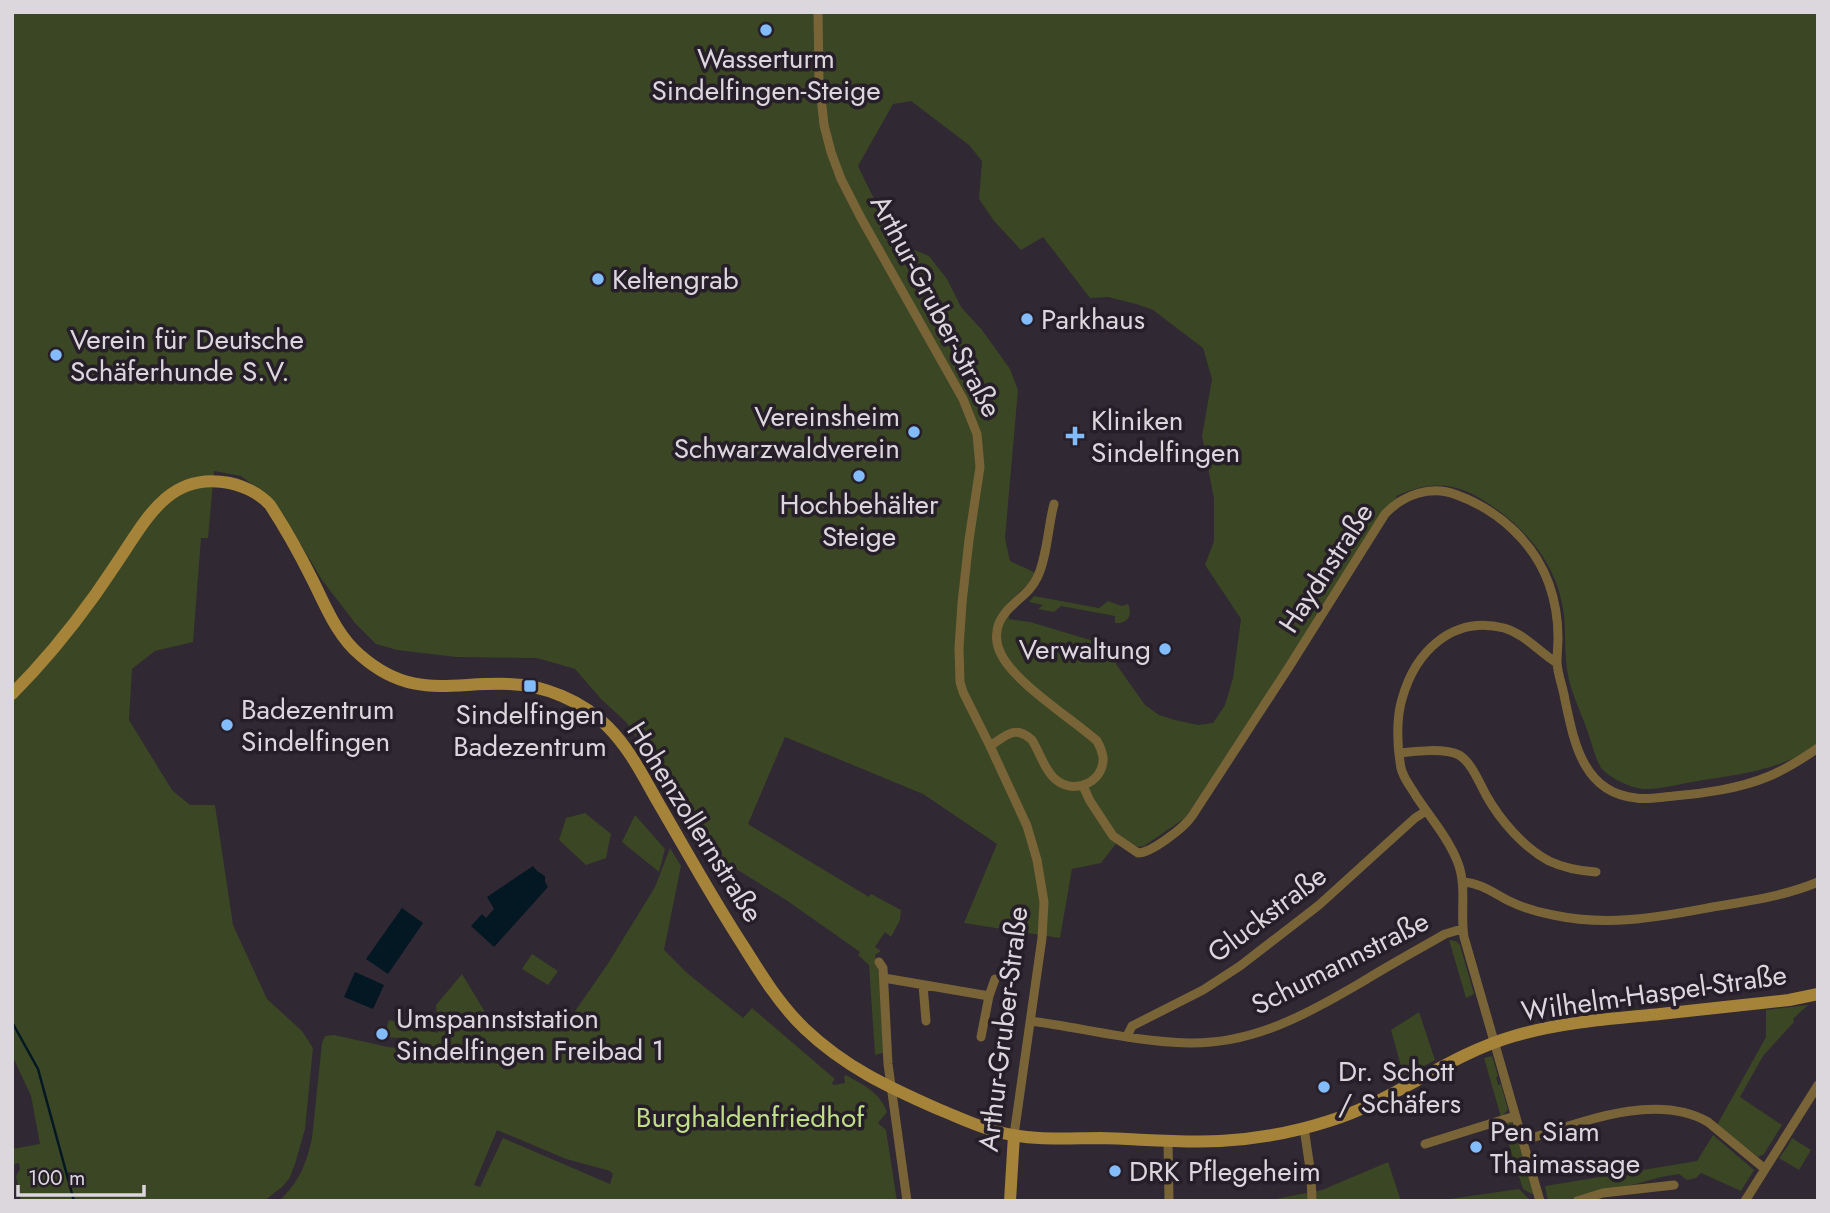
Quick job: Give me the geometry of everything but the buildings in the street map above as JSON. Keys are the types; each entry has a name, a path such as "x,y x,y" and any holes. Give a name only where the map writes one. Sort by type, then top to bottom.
{"street":[{"name":"Arthur-Gruber-Straße","path":"818,12 819,79 824,125 841,179 963,399 977,434 979,475 962,603 959,669 962,692 1027,826 1037,860 1044,902 1042,938 1014,1135 1010,1201"},
{"name":"Hohenzollernstraße","path":"12,694 69,629 144,522 165,498 180,488 203,481 228,482 247,489 270,505 338,629 355,652 394,678 427,686 500,684 530,686 555,693 578,704 603,722 631,756 735,934 783,1005 807,1032 850,1066 893,1090 997,1132 1014,1135"},
{"name":"Haydnstraße","path":"1083,786 1113,836 1138,853 1146,852 1183,827 1282,678 1385,514 1396,504 1418,493 1440,489 1487,508 1502,518 1516,532 1542,568 1549,583 1557,618 1557,663 1568,719 1587,770 1594,779 1619,794 1636,798 1685,795 1766,778 1818,748"},
{"path":"990,746 1007,734 1021,732 1032,740 1053,778 1075,788 1092,781 1101,767 1103,755 1097,741 1017,675 1001,655 997,643 999,623 1004,614 1035,583 1040,572 1054,504"},
{"path":"1539,1201 1462,929 1463,882 1459,864 1403,773 1400,713 1406,688 1425,652 1454,631 1489,626 1508,629 1557,663"},
{"path":"1400,752 1452,752 1462,757 1496,811 1529,845 1550,861 1578,870 1597,872"},
{"name":"Gluckstraße","path":"1126,1036 1132,1026 1203,990 1288,931 1426,811"},
{"path":"1463,882 1474,883 1533,910 1578,920 1609,921 1643,919 1753,900 1792,892 1818,881"},
{"name":"Schumannstraße","path":"1031,1021 1178,1042 1232,1039 1274,1028 1309,1012 1445,934 1462,929"},
{"path":"879,962 883,968 888,1064 906,1201"},
{"path":"884,978 989,996"},
{"path":"981,1037 995,979"},
{"path":"923,985 926,1021"},
{"name":"Wilhelm-Haspel-Straße","path":"1014,1135 1220,1141 1275,1134 1347,1115 1494,1042 1527,1032 1576,1022 1789,1000 1818,994"},
{"path":"1745,1201 1818,1084"},
{"path":"1522,1140 1619,1113 1660,1109 1681,1111 1708,1122 1765,1170"},
{"path":"1425,1144 1515,1115"},
{"path":"1304,1128 1312,1201"},
{"path":"1168,1140 1169,1201"},
{"path":"1577,1201 1603,1193 1674,1185"}],"green space":[{"path":"12,12 1818,12 1818,743 1805,752 1761,770 1657,788 1634,787 1611,776 1602,769 1598,761 1571,689 1561,598 1548,565 1538,550 1501,512 1463,490 1442,485 1408,491 1396,496 1397,499 1185,818 1144,846 1138,847 1121,837 1101,863 1072,869 1060,938 964,923 997,844 923,794 785,737 748,824 869,897 871,894 901,910 900,920 891,937 885,932 875,947 881,951 875,955 880,975 883,1053 875,1055 869,965 858,955 860,952 786,900 694,843 670,788 626,722 575,669 537,658 456,657 397,650 376,644 355,623 322,580 276,503 241,476 214,471 208,538 201,538 193,642 155,651 132,669 129,720 172,790 190,805 215,805 233,925 267,999 302,1031 313,1048 305,1129 289,1179 264,1201 21,1201 16,1176 20,1169 19,1163 14,1164 12,1149 40,1144 31,1096 12,1055","holes":["911,101 969,145 982,161 979,199 994,221 1021,250 1043,237 1090,298 1108,297 1153,310 1203,348 1212,379 1202,436 1214,499 1214,541 1205,565 1241,619 1233,678 1225,705 1213,723 1198,725 1175,720 1159,715 1145,705 1116,664 1117,648 1030,622 1009,619 1008,603 1036,573 1010,561 1005,538 1018,390 1010,369 982,330 961,307 947,279 929,256 895,242 858,166 893,104"]},
{"path":"1034,596 1099,608 1108,601 1122,606 1128,604 1130,615 1123,622 1115,623 1115,616 1061,606 1054,612 1038,609 1043,605 1029,602"},
{"path":"585,813 611,834 606,858 586,865 559,840 566,818"},
{"path":"635,815 665,849 659,872 622,842"},
{"name":"Burghaldenfriedhof","path":"670,848 681,866 664,950 687,973 743,1018 752,1008 835,1079 832,1083 834,1085 845,1083 846,1075 880,1099 887,1112 878,1123 886,1130 897,1201 279,1201 297,1180 310,1148 325,1036 334,1035 388,1047 421,1050 422,1043 384,1037 389,1020 438,1033 436,1005 462,974 496,1030 564,1027 607,965 655,887","holes":["497,1130 566,1159 610,1171 613,1174 610,1184 503,1138 480,1187 474,1185"]},
{"path":"1449,940 1460,945 1474,994 1466,998"},
{"path":"532,954 558,971 548,985 522,969"},
{"path":"1808,1005 1763,1056 1740,1097 1782,1125 1764,1154 1758,1157 1717,1125 1766,1037 1766,1010"},
{"path":"1419,1012 1435,1060 1404,1077 1391,1030"},
{"path":"1492,1056 1498,1085 1501,1084 1508,1110 1501,1117 1484,1058"},
{"path":"1512,1122 1534,1194 1523,1189 1502,1123"},
{"path":"1713,1135 1754,1170 1741,1191 1701,1173 1696,1178 1687,1180 1679,1174 1565,1201 1548,1201 1545,1186 1697,1161"},
{"path":"1792,1138 1811,1150 1799,1170 1779,1158"},
{"path":"1388,1162 1401,1201 1265,1201 1322,1190"},
{"path":"1519,1189 1531,1201 1435,1201"}],"water":[{"path":"533,866 545,876 548,887 494,947 471,926 482,914 486,918 494,909 487,897"},
{"path":"402,908 423,923 388,974 366,959"},
{"path":"355,972 384,985 373,1009 344,997"}],"waterway":[{"path":"12,1022 38,1069 74,1201"}],"place":[{"name":"Wasserturm Sindelfingen-Steige","path":"766,30"},
{"name":"Keltengrab","path":"598,279"},
{"name":"Parkhaus","path":"1027,319"},
{"name":"Verein für Deutsche Schäferhunde S.V.","path":"56,355"},
{"name":"Vereinsheim Schwarzwaldverein","path":"914,432"},
{"name":"Kliniken Sindelfingen","path":"1075,436"},
{"name":"Hochbehälter Steige","path":"859,476"},
{"name":"Verwaltung","path":"1165,649"},
{"name":"Sindelfingen Badezentrum","path":"530,686"},
{"name":"Badezentrum Sindelfingen","path":"227,725"},
{"name":"Umspannststation Sindelfingen Freibad 1","path":"382,1034"},
{"name":"Dr. Schott / Schäfers","path":"1324,1087"},
{"name":"Pen Siam Thaimassage","path":"1476,1147"},
{"name":"DRK Pflegeheim","path":"1115,1171"}]}
